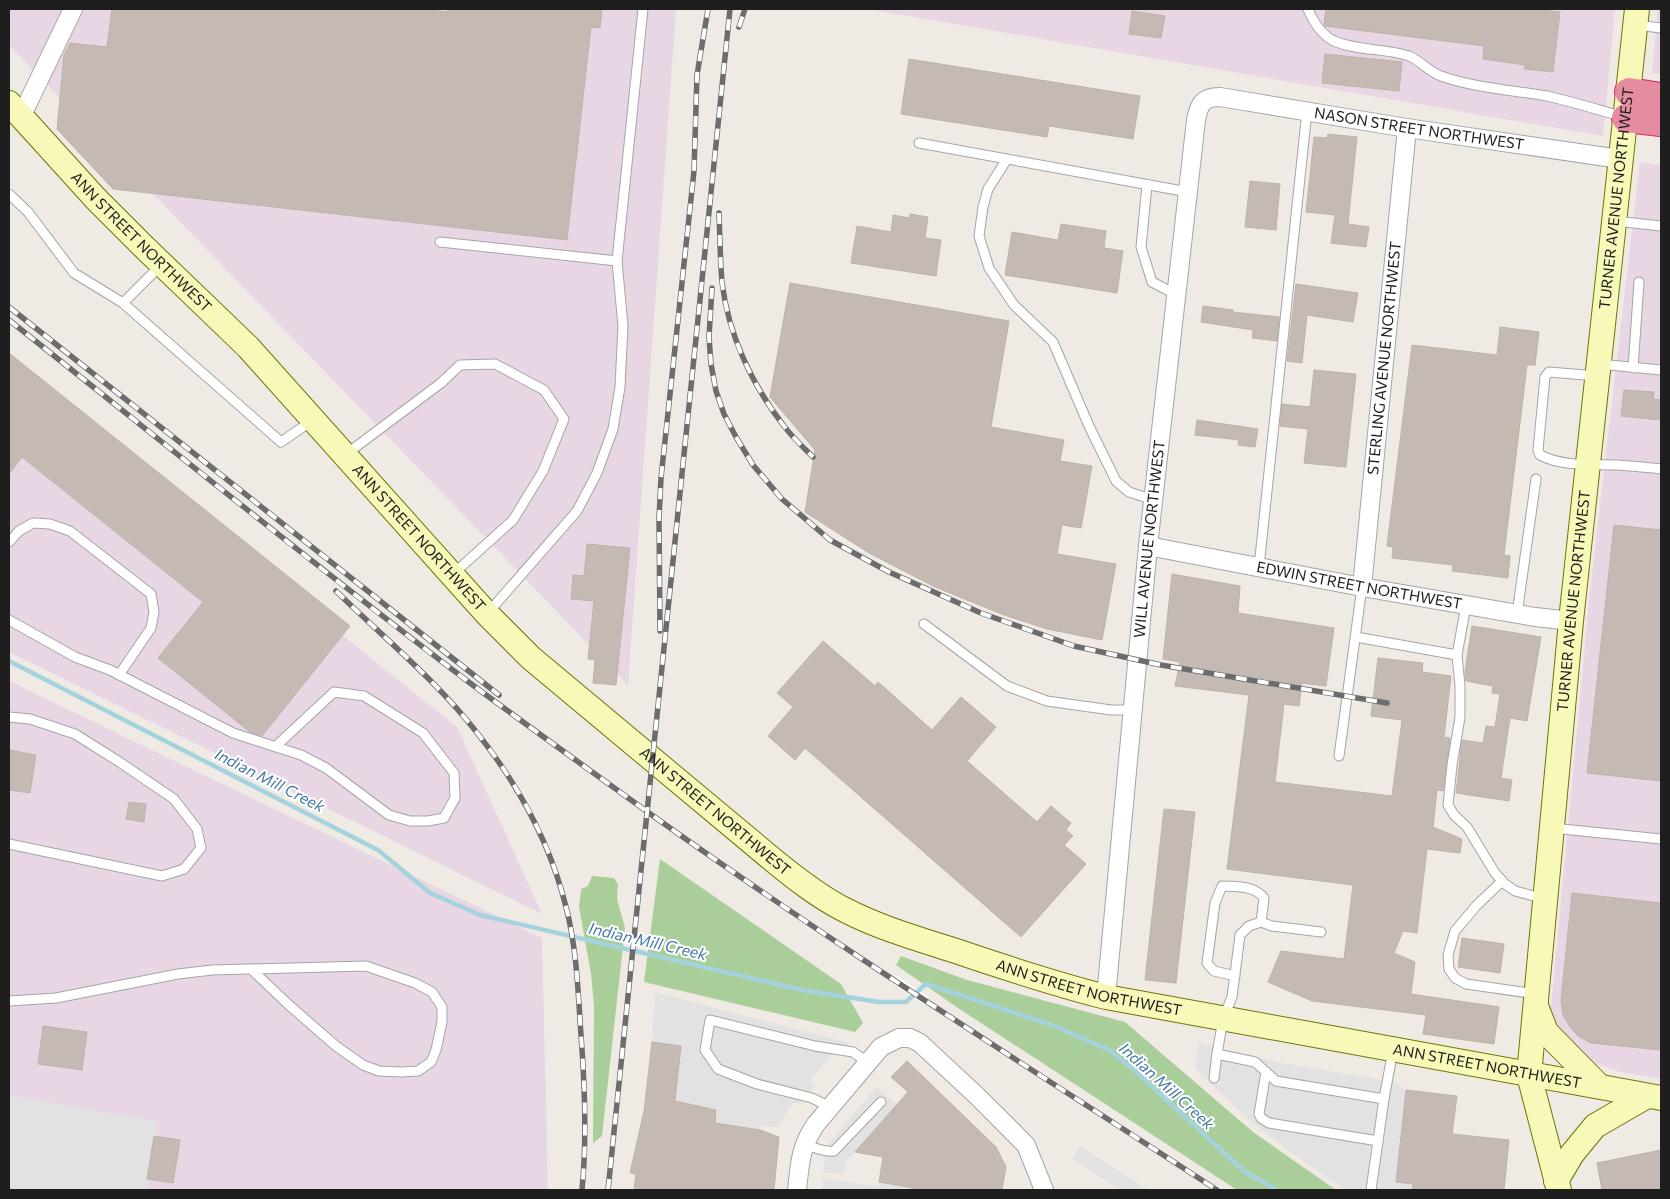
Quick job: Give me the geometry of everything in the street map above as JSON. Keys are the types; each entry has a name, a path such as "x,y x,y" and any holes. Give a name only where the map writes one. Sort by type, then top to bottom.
{"highway":[{"path":"1627,105 1661,97"},
{"path":"1627,105 1661,122"}],"main road":[{"name":"TURNER AVENUE NORTHWEST","path":"1558,1186 1529,1075 1571,621 1636,13"},
{"name":"ANN STREET NORTHWEST","path":"15,110 96,199 248,347 487,614 531,658 772,860 798,880 835,904 868,921 896,932 1053,983 1106,997 1654,1097"},
{"path":"1536,999 1546,1032 1598,1086"},
{"path":"1558,1186 1572,1154 1594,1126 1654,1097"}],"street":[{"path":"15,110 73,9"},
{"name":"WILL AVENUE NORTHWEST","path":"1106,997 1148,546 1188,192 1199,109 1203,101 1211,97 1220,97"},
{"name":"NASON STREET NORTHWEST","path":"1220,97 1407,128 1620,159"},
{"name":"STERLING AVENUE NORTHWEST","path":"1362,587 1407,128"},
{"name":"EDWIN STREET NORTHWEST","path":"1148,546 1362,587 1517,614 1571,621"},
{"path":"798,1190 802,1149 816,1124 881,1047 899,1038 910,1038 920,1043 976,1095 1026,1146 1038,1185"}],"lane":[{"path":"487,614 577,511 598,473 613,429 620,387 623,326 617,261 643,9"},
{"path":"1308,9 1316,25 1333,40 1410,57 1430,70 1456,80 1548,97 1627,105"},
{"path":"1636,13 1661,28"},
{"path":"1259,567 1307,111"},
{"path":"919,143 1188,192"},
{"path":"1007,159 988,189 983,208 979,236 989,268 1014,305 1053,342 1097,443 1116,481 1129,492 1154,500"},
{"path":"1148,185 1141,247 1152,282 1177,294"},
{"path":"9,194 28,212 74,273 123,303 281,442 313,420"},
{"path":"1614,221 1661,226"},
{"path":"440,242 617,261"},
{"path":"123,303 161,264"},
{"path":"1633,368 1640,282"},
{"path":"345,456 441,382 460,365 495,364 544,390 564,419 543,471 513,520 452,575"},
{"path":"1661,370 1633,368 1549,372 1545,377 1538,450 1540,455 1548,460 1588,465 1661,468"},
{"path":"1517,614 1536,478"},
{"path":"9,542 32,523 50,524 70,531 151,594 154,612 151,628 119,675"},
{"path":"1339,756 1362,587"},
{"path":"1466,605 1457,655 1460,686 1460,718 1452,765 1448,805 1454,815 1468,827 1495,873 1502,881 1515,891 1545,900"},
{"path":"9,620 75,657 119,675 233,733 274,747 301,755 326,768 389,815 410,821 428,821 444,818 455,798 454,773 423,732 364,696 334,692 274,747"},
{"path":"924,624 1007,686 1047,701 1111,710 1133,710"},
{"path":"1356,636 1457,655"},
{"path":"9,718 30,720 75,734 126,766 174,799 197,829 201,848 184,869 162,876 9,844"},
{"path":"1552,828 1661,839"},
{"path":"1502,881 1476,906 1455,931 1448,955 1449,969 1455,978 1466,984 1536,999"},
{"path":"1235,976 1214,971 1207,963 1215,903 1222,886 1253,889 1260,893 1264,898 1261,922"},
{"path":"1214,1078 1223,1019 1232,997 1240,935 1249,926 1261,922 1272,926 1321,932"},
{"path":"9,1001 56,998 178,974 212,970 366,966 415,983 432,992 442,1008 440,1032 431,1062 418,1071 401,1072 380,1071 363,1065 336,1046 252,970"},
{"path":"830,1107 812,1098 757,1084 718,1069 705,1050 710,1020 815,1046 853,1052 868,1063"},
{"path":"1371,1190 1393,1050"},
{"path":"1217,1054 1255,1062 1276,1081 1384,1099"},
{"path":"1266,1072 1259,1114 1261,1118 1269,1123 1378,1141"},
{"path":"805,1143 825,1152 834,1151 882,1102"}],"shaded area":[{"path":"9,9 676,9 628,685 9,45"},
{"path":"868,9 1615,9 1603,136"},
{"path":"1658,9 1661,9 1661,74 1652,73"},
{"path":"1640,162 1661,165 1661,1079 1620,1072 1580,1058 1551,1030 1550,1018 1590,591"},
{"path":"9,367 457,727 542,914 9,652"},
{"path":"9,681 542,938 548,1190 9,1190"},
{"path":"655,992 849,1043 841,1055 834,1052 810,1080 814,1086 801,1103 793,1103 777,1127 760,1126 760,1130 715,1123 716,1110 675,1101 681,1046 652,1042"},
{"path":"1199,1043 1276,1062 1395,1082 1406,1090 1412,1190 1345,1190 1249,1120 1197,1070 1195,1067"},
{"path":"876,1087 897,1105 846,1162 843,1175 823,1172 825,1152 830,1142"},
{"path":"9,1095 159,1122 147,1190 9,1190"},
{"path":"1080,1146 1148,1190 1121,1190 1072,1159"},
{"path":"823,1179 878,1186 879,1182 914,1188 914,1190 822,1190"}],"green space":[{"path":"660,859 841,984 863,1023 855,1032 644,982"},
{"path":"592,876 614,878 618,884 617,899 625,928 602,1136 593,1143 594,1006 591,974 579,907 581,889 588,886"},
{"path":"901,956 967,980 1125,1022 1253,1132 1336,1190 1237,1190 958,1008 896,965"}],"pier":[{"path":"895,975 929,997 925,1005 890,982"}],"building":[{"path":"112,9 419,9 448,12 448,9 602,9 600,28 591,27 567,240 113,189 57,129 64,55 70,43 107,47"},
{"path":"1326,9 1531,9 1560,12 1553,72 1524,69 1525,65 1483,59 1484,46 1325,26"},
{"path":"1132,11 1165,16 1161,38 1129,34"},
{"path":"1325,54 1402,62 1399,91 1322,83"},
{"path":"909,59 1140,96 1133,139 1049,126 1047,137 901,114"},
{"path":"1328,134 1357,137 1348,224 1369,227 1366,247 1331,243 1335,215 1306,212 1314,137 1327,138"},
{"path":"1250,181 1280,184 1276,230 1245,227"},
{"path":"910,214 928,217 925,238 941,240 936,276 851,263 857,226 891,232 893,215 909,218"},
{"path":"1061,224 1106,231 1104,248 1123,251 1117,293 1005,275 1012,232 1058,240"},
{"path":"790,283 1009,321 991,427 1064,440 1060,461 1092,466 1081,528 1062,525 1057,554 1116,564 1102,640 1047,629 1004,615 935,587 869,553 805,512 815,450 770,397"},
{"path":"1296,284 1358,293 1353,322 1307,315 1302,363 1287,361"},
{"path":"1203,306 1233,310 1233,312 1279,317 1277,341 1252,338 1253,330 1201,322"},
{"path":"1500,327 1539,332 1535,365 1527,365 1504,555 1510,556 1508,578 1452,571 1453,565 1392,558 1393,547 1387,546 1412,345 1497,355"},
{"path":"9,353 350,626 262,736 250,732 158,658 203,602 22,457 9,474"},
{"path":"1314,370 1356,374 1346,467 1304,463 1308,429 1280,426 1282,404 1310,407"},
{"path":"1624,390 1654,392 1653,399 1661,400 1661,420 1621,416"},
{"path":"1197,420 1258,429 1255,447 1238,445 1239,440 1195,435"},
{"path":"1614,525 1661,530 1661,781 1587,773"},
{"path":"587,544 630,548 616,685 593,683 595,660 588,659 594,601 571,599 573,575 584,576"},
{"path":"1172,574 1240,586 1238,613 1334,628 1326,686 1302,683 1299,706 1284,704 1275,782 1392,796 1402,720 1371,716 1378,658 1423,663 1422,672 1451,676 1444,737 1450,738 1443,791 1437,790 1433,827 1462,839 1460,853 1427,849 1417,933 1403,931 1394,953 1415,962 1411,994 1499,1007 1494,1044 1423,1034 1426,1015 1312,1001 1268,982 1281,951 1344,959 1353,885 1227,869 1249,695 1175,686 1180,662 1163,659"},
{"path":"1472,626 1541,637 1527,721 1510,718 1501,778 1512,780 1509,801 1456,793 1462,740 1483,743 1486,726 1495,727 1500,694 1492,693 1493,686 1466,681 1465,671"},
{"path":"823,641 875,686 878,682 932,730 961,697 996,727 967,761 1037,822 1051,806 1071,823 1066,830 1073,836 1064,845 1086,864 1021,937 805,748 795,760 768,736 793,707 777,693"},
{"path":"9,750 36,755 30,793 9,790"},
{"path":"129,802 146,804 144,822 126,819"},
{"path":"1164,809 1195,812 1176,983 1145,980"},
{"path":"1572,893 1661,903 1661,1050 1591,1043 1578,1036 1563,1015 1561,1000"},
{"path":"1462,938 1504,944 1500,973 1458,967"},
{"path":"43,1026 87,1032 82,1070 38,1064"},
{"path":"652,1042 681,1046 675,1101 716,1110 715,1123 760,1130 779,1137 774,1190 634,1190 636,1174 630,1173 644,1111"},
{"path":"907,1061 996,1147 1006,1167 1002,1190 914,1190 914,1188 879,1182 883,1157 855,1152 908,1092 891,1077"},
{"path":"1406,1090 1457,1096 1452,1134 1509,1140 1504,1190 1412,1190 1413,1184 1396,1182"},
{"path":"154,1136 180,1140 173,1183 147,1179"},
{"path":"1661,1150 1661,1190 1602,1190 1597,1163"}],"waterway":[{"name":"Indian Mill Creek","path":"9,661 378,850 430,893 480,915 802,990 879,1002 906,1002 926,984 1052,1025 1109,1050 1132,1068 1245,1172 1277,1190"}],"railway":[{"path":"660,631 659,519 661,478 694,171 697,75 708,9"},
{"path":"608,1190 730,9"},
{"path":"739,27 745,9"},
{"path":"719,213 722,282 725,301 736,340 752,376 772,410 813,457"},
{"path":"712,288 709,337 711,364 716,391 724,414 753,465 782,499 830,540 889,572 981,613 1074,646 1161,665 1387,703"},
{"path":"9,307 499,695"},
{"path":"9,320 415,641 649,813 860,958 1217,1190"},
{"path":"336,591 427,677 462,714 507,774 520,794 542,837 559,883 573,939 584,1093 585,1152 582,1190"}]}
